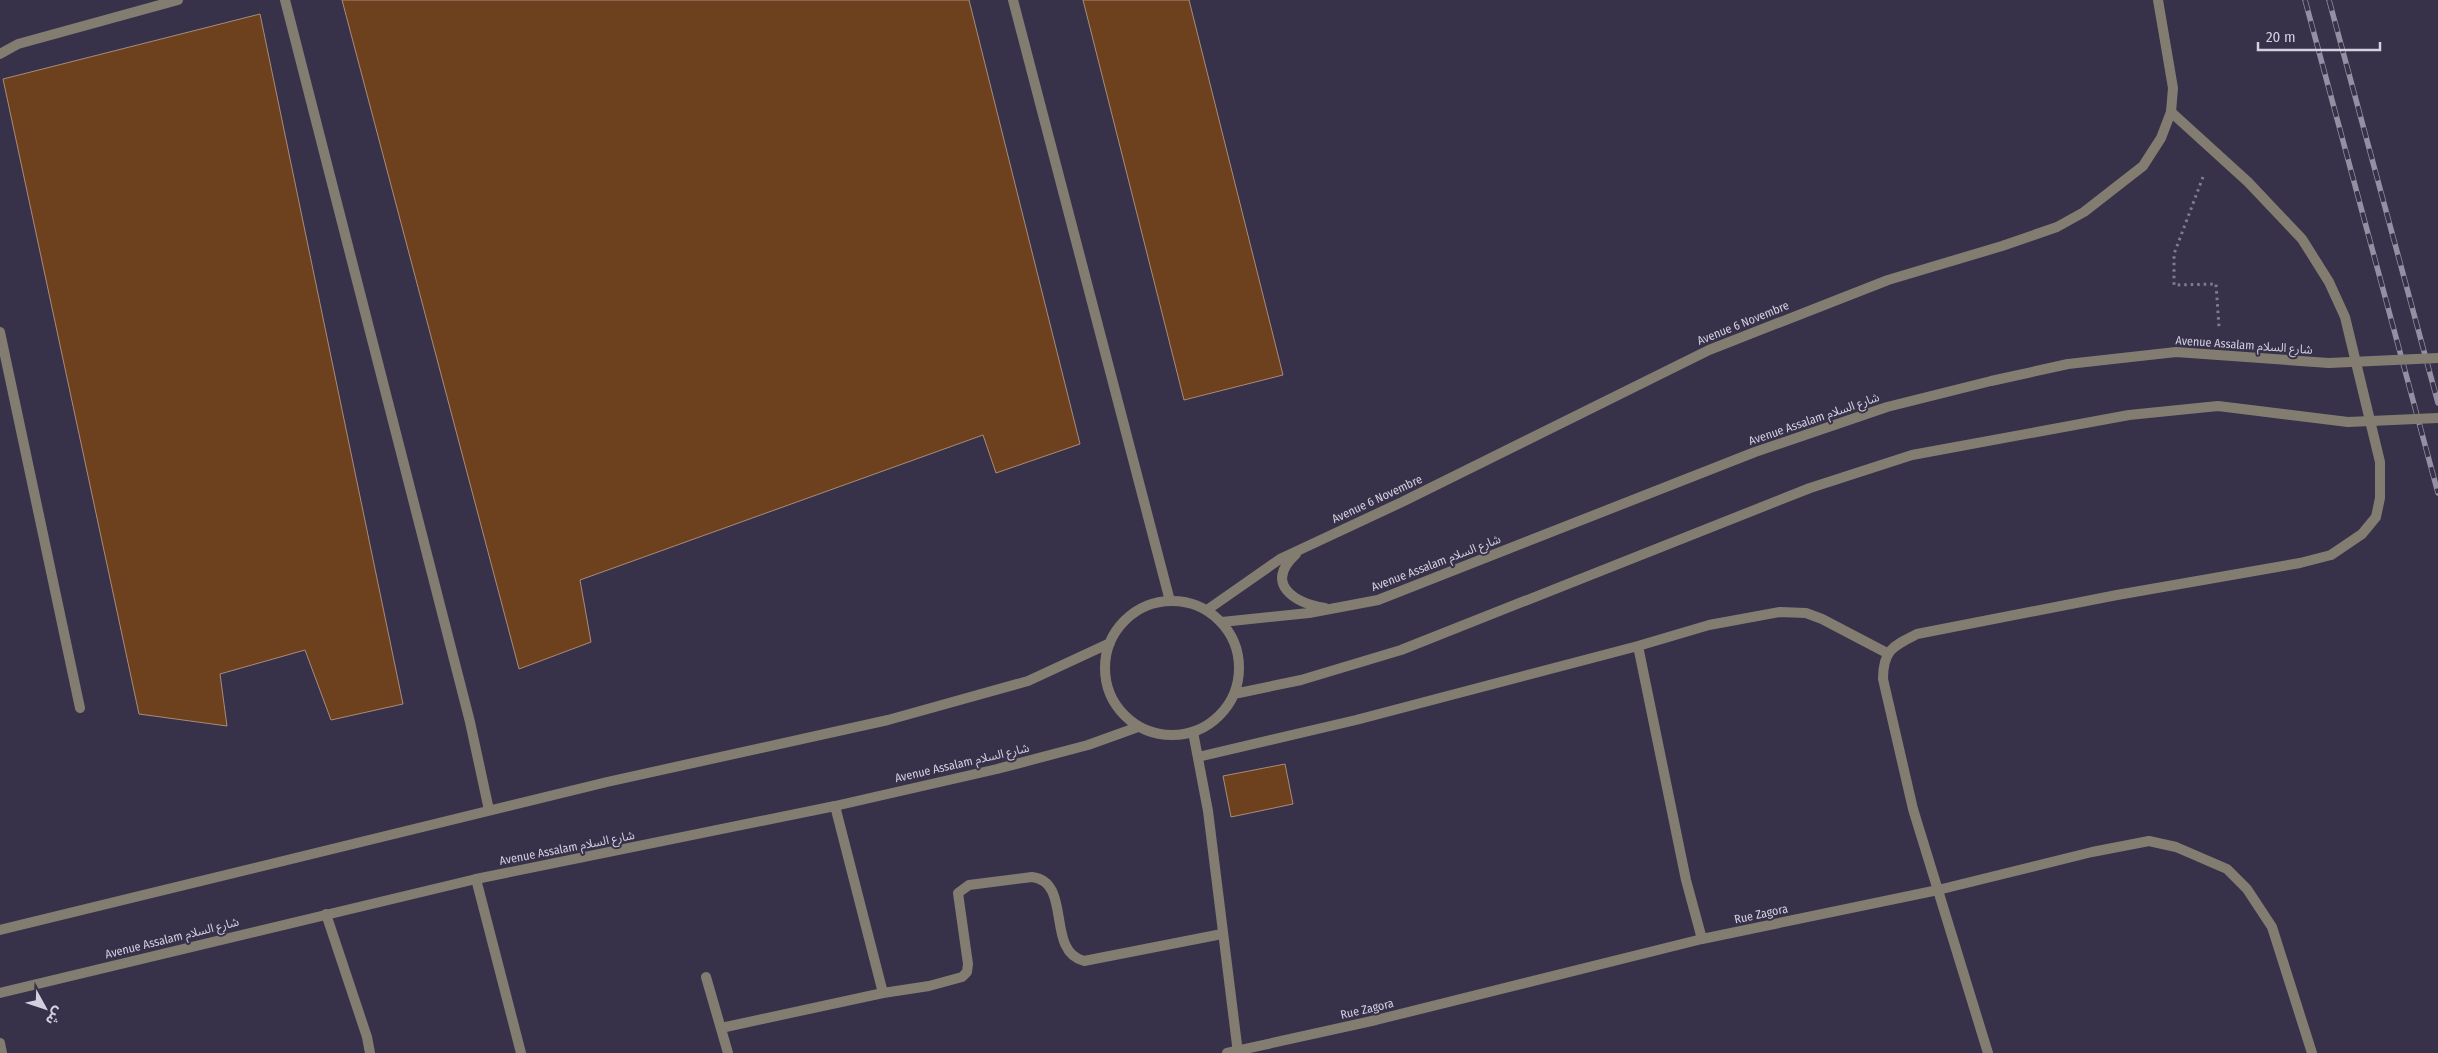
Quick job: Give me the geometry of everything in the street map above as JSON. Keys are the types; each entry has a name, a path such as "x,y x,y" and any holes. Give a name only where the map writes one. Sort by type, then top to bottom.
{"street":[{"path":"0,54 18,44 178,0"},
{"path":"285,0 470,722 489,810"},
{"path":"1013,0 1170,601"},
{"name":"Avenue 6 Novembre","path":"1207,610 1249,579 1305,546 1402,502 1709,350 1888,280 2002,246 2056,227 2084,212 2143,166 2161,138 2171,112 2173,88 2158,0"},
{"path":"1988,1053 1913,810 1883,679 1883,666 1887,653 1897,644 1917,634 2117,595 2300,563 2331,555 2371,526 2376,517 2380,498 2380,462 2345,316 2329,282 2302,239 2248,182 2171,112"},
{"path":"0,332 80,708"},
{"name":"Avenue Assalam شارع السلام","path":"1222,622 1331,609 1378,600 1754,452 1886,407 2068,364 2176,352 2329,363 2438,358"},
{"path":"1234,694 1301,680 1401,650 1810,488 1912,455 2129,415 2218,406 2348,422 2438,418"},
{"path":"1305,546 1284,569 1282,578 1284,586 1291,596 1304,603 1331,609"},
{"path":"1170,601 1189,603 1207,610 1222,622 1233,638 1239,656 1240,676 1234,694 1224,710 1211,723 1194,732 1175,736 1156,734 1138,727 1123,714 1112,698 1106,681 1105,662 1110,643 1120,626 1134,613 1151,604 1170,601"},
{"path":"1198,757 1356,720 1638,646 1709,625 1780,612 1806,613 1822,618 1887,653"},
{"path":"0,930 489,810 888,720 969,699 1028,681 1110,643"},
{"path":"1638,646 1686,880 1702,939"},
{"name":"Avenue Assalam شارع السلام","path":"0,993 476,879 835,806 1040,758 1088,745 1138,727"},
{"path":"1194,732 1208,811 1238,1052"},
{"path":"835,806 883,993"},
{"name":"Rue Zagora","path":"1227,1053 1376,1020 1702,939 1938,890 2092,852 2149,841 2176,847 2227,869 2247,889 2272,926 2312,1053"},
{"path":"721,1028 883,993 929,986 965,974 968,964 958,893 969,885 993,880 1032,877 1042,878 1050,884 1062,934 1068,949 1074,957 1084,962 1222,934"},
{"path":"476,879 521,1053"},
{"path":"326,914 367,1037 370,1053"},
{"path":"706,976 728,1053"},
{"path":"0,1043 2,1053"}],"path":[{"path":"2213,151 2174,254 2174,285 2216,284 2222,355"}],"building":[{"path":"342,0 969,0 1080,444 996,473 983,435 580,580 591,642 519,669"},
{"path":"1083,0 1189,0 1283,375 1184,400"},
{"path":"260,14 403,704 331,720 305,650 220,674 227,726 139,714 3,79"},
{"path":"1285,764 1293,804 1231,817 1223,776"}],"railway":[{"path":"2305,0 2438,493"},
{"path":"2329,0 2438,403"}]}
